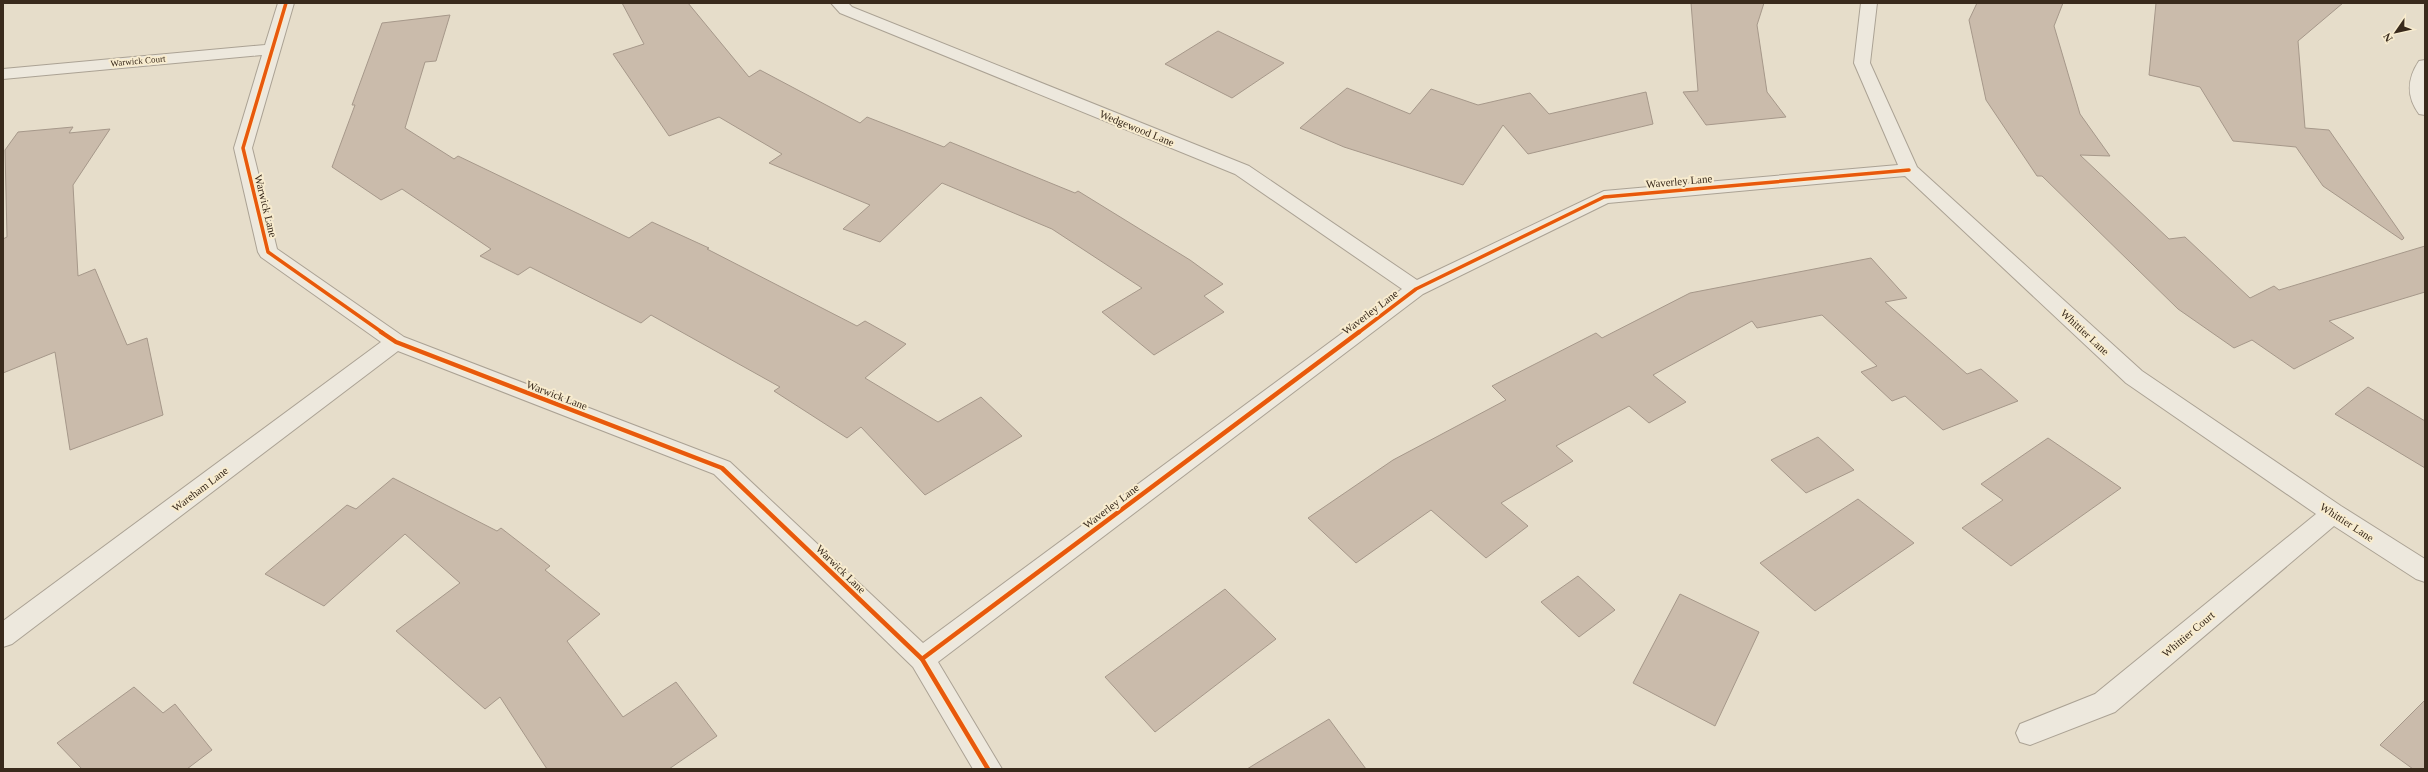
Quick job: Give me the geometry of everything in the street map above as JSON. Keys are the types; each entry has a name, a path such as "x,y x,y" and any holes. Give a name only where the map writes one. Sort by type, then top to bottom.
{"street":[{"name":"Warwick Lane","path":"286,3 242,148 268,252 396,342 722,468 922,658 988,769"},
{"name":"Wedgewood Lane","path":"839,3 846,10 1242,170 1416,289"},
{"name":"Whittier Lane","path":"1869,3 1862,63 1909,170 2134,377 2333,513 2425,572"},
{"name":"Warwick Court","path":"3,74 272,49"},
{"path":"2425,65 2417,79 2417,97 2425,110"},
{"name":"Waverley Lane","path":"922,658 1416,289 1604,197 1909,170"},
{"name":"Wareham Lane","path":"3,636 396,342"},
{"name":"Whittier Court","path":"2030,733 2105,703 2333,513"}],"building":[{"path":"622,3 688,3 749,77 760,70 860,123 867,117 944,147 950,142 1075,193 1078,191 1190,260 1223,284 1204,296 1224,312 1154,355 1102,312 1142,288 1052,229 942,183 880,242 843,229 870,205 769,163 782,154 719,117 669,136 613,54 644,44"},
{"path":"1691,3 1764,3 1757,25 1767,92 1786,117 1706,125 1683,92 1698,91"},
{"path":"1977,3 2063,3 2054,26 2080,114 2110,156 2080,155 2169,239 2185,237 2250,298 2274,286 2279,290 2425,246 2425,292 2329,321 2354,338 2294,369 2252,340 2234,348 2178,309 2042,176 2037,176 1986,100 1969,20"},
{"path":"2156,3 2343,3 2298,41 2305,128 2329,130 2404,238 2402,240 2323,186 2296,147 2233,141 2200,87 2149,75"},
{"path":"450,15 436,61 425,62 405,128 454,159 458,156 629,238 652,222 709,248 707,249 857,326 865,321 906,344 865,378 938,422 981,397 1022,436 925,495 861,427 847,438 774,391 780,387 651,315 641,323 530,267 518,275 480,256 491,249 402,189 381,200 332,167 355,105 352,105 382,23"},
{"path":"1218,31 1284,63 1232,98 1165,64"},
{"path":"1347,88 1410,114 1431,89 1478,105 1530,93 1549,114 1646,92 1653,124 1528,154 1503,125 1463,185 1344,147 1300,128"},
{"path":"73,127 69,133 110,129 73,185 78,276 95,269 127,345 147,338 163,415 70,450 55,352 3,373 3,239 7,237 5,150 18,132"},
{"path":"1871,258 1907,298 1885,302 1967,374 1981,369 2018,401 1943,430 1905,396 1892,401 1861,372 1877,366 1822,315 1757,328 1752,321 1653,375 1686,402 1649,423 1629,406 1556,446 1573,461 1501,503 1528,526 1486,558 1431,510 1356,563 1308,518 1393,460 1506,400 1492,386 1596,333 1602,338 1690,293"},
{"path":"2368,387 2425,421 2425,468 2335,414"},
{"path":"1818,437 1854,470 1806,493 1771,460"},
{"path":"2048,438 2121,488 2011,566 1962,528 2003,500 1981,484"},
{"path":"393,478 497,531 501,528 550,566 545,570 600,614 567,641 623,717 676,682 717,736 669,769 547,769 500,697 485,709 396,631 460,583 405,534 324,606 265,574 347,505 356,509"},
{"path":"1858,499 1914,543 1815,611 1760,563"},
{"path":"1578,576 1615,610 1579,637 1541,602"},
{"path":"1225,589 1276,639 1155,732 1105,677"},
{"path":"1680,594 1759,632 1715,726 1633,683"},
{"path":"134,687 163,713 175,704 212,750 187,769 82,769 57,743"},
{"path":"2425,700 2425,769 2413,769 2380,745"},
{"path":"1329,719 1366,769 1247,769"}],"cycle path":[{"path":"286,3 243,148 268,252 396,342 722,468 922,659 988,769"},
{"path":"922,659 1416,289 1604,197 1909,170"}]}
